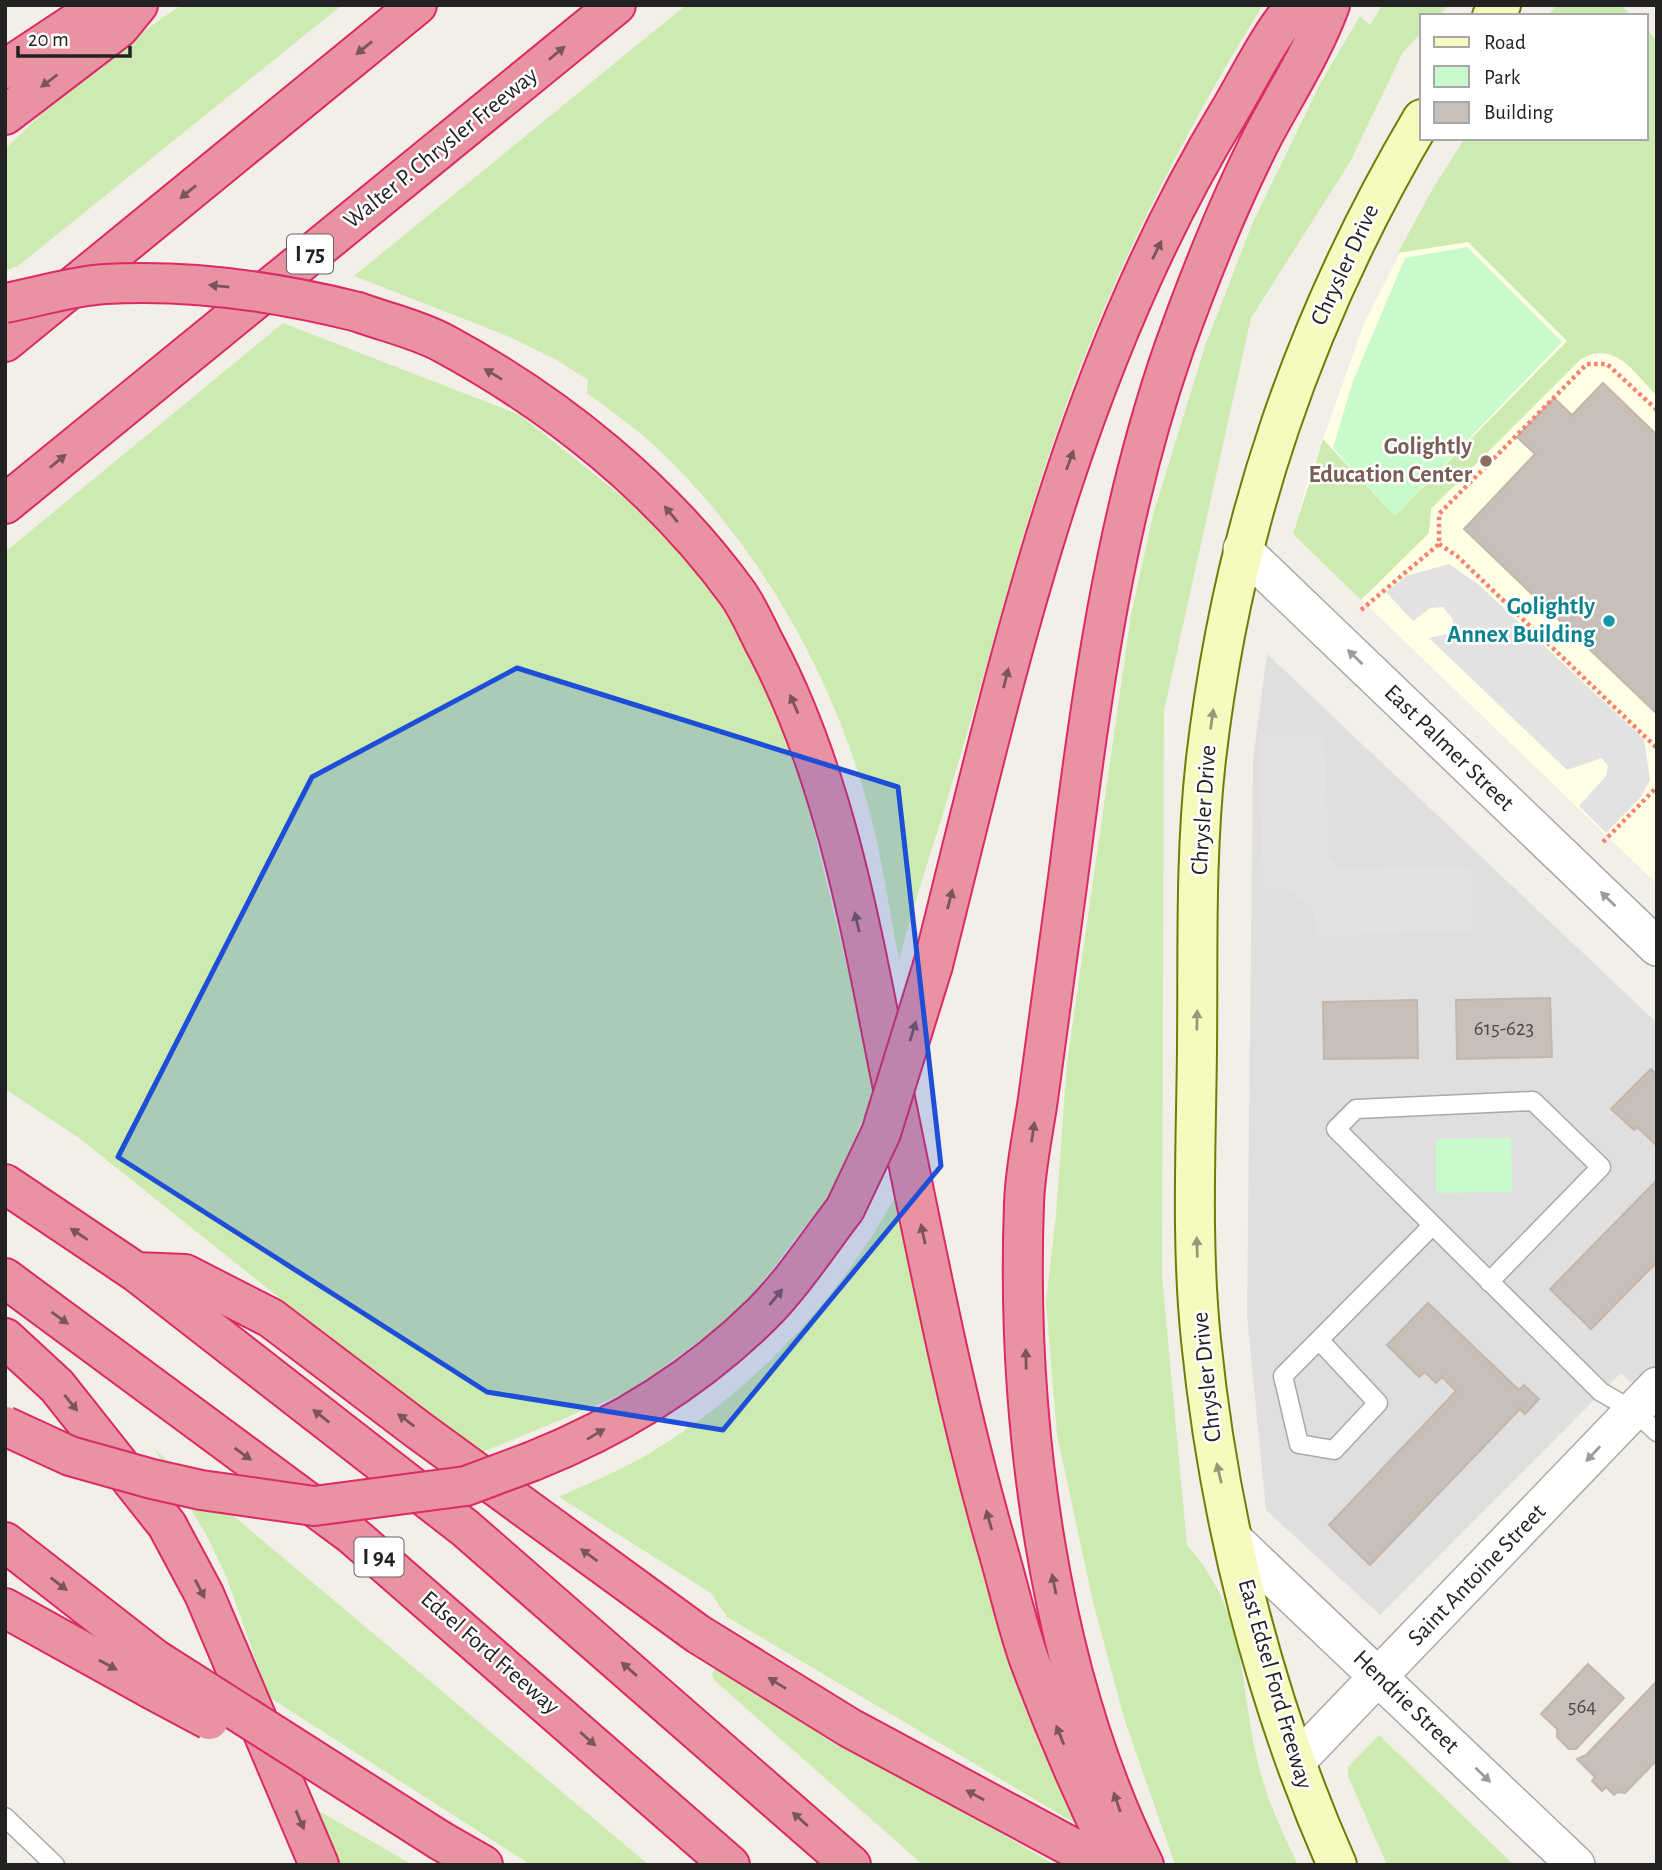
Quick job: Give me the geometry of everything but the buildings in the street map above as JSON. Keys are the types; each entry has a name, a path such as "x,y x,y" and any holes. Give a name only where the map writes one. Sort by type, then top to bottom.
{"highway":[{"path":"5,69 103,5"},
{"path":"5,115 119,28 138,5"},
{"path":"5,342 417,5"},
{"name":"Walter P. Chrysler Freeway","path":"5,504 616,5"},
{"path":"5,1426 70,1456 152,1479 201,1490 314,1506 466,1486 585,1440 709,1363 764,1312 845,1209 881,1133 933,965 1035,565 1069,461 1117,335 1206,150 1290,12 1297,5"},
{"path":"1144,1865 1126,1829 1086,1714 1060,1615 1027,1411 1024,1201 1084,752 1117,553 1139,458 1175,345 1222,230 1263,137 1317,41 1330,5"},
{"path":"5,303 103,284 195,284 287,294 358,312 439,341 514,386 592,442 656,496 740,596 785,683 810,743 829,804 872,988 937,1301 979,1486 1028,1657 1084,1797 1118,1865"},
{"path":"5,1184 136,1272 465,1528 851,1865"},
{"path":"136,1272 185,1274 271,1318 417,1429 698,1634 850,1728 1105,1865"},
{"name":"Edsel Ford Freeway","path":"5,1278 351,1534 730,1865"},
{"path":"5,1338 57,1386 167,1525 204,1594 319,1865"},
{"path":"5,1542 153,1674"},
{"path":"5,1608 153,1674 483,1865"}],"street":[{"name":"Chrysler Drive","path":"1234,1540 1216,1460 1200,1335 1195,1186 1199,883 1206,764 1220,659 1242,549 1269,453 1315,329 1380,191 1420,122"},
{"name":"East Palmer Street","path":"1242,549 1657,947"},
{"name":"Saint Antoine Street","path":"1296,1762 1649,1410"},
{"name":"Hendrie Street","path":"1234,1540 1576,1865"},
{"name":"East Edsel Ford Freeway","path":"1234,1540 1278,1712 1309,1801 1337,1865"}],"lane":[{"path":"1489,1282 1601,1167 1533,1101 1356,1110 1336,1129 1431,1227 1601,1392 1649,1410"},
{"path":"1319,1340 1378,1403 1334,1450 1299,1444 1283,1376 1431,1227"},
{"path":"5,1817 55,1865"}],"path":[{"path":"1361,610 1439,544 1439,514 1587,364 1607,364 1657,410"},
{"path":"1439,544 1457,555 1657,748"},
{"path":"1603,842 1657,787"}],"highlighted area":[{"path":"517,668 898,787 941,1166 723,1430 487,1392 118,1157 312,777"}],"shaded area":[{"name":"Golightly Education Center","path":"1648,31 1657,40 1657,884 1293,534 1307,484 1364,324 1433,188 1464,140 1648,140"},
{"path":"1449,564 1478,584 1644,739 1650,780 1641,797 1606,833 1579,806 1606,776 1608,766 1602,758 1567,770 1429,638 1455,632 1452,618 1443,607 1430,608 1413,621 1386,592 1406,576"},
{"path":"1267,654 1657,1023 1657,1407 1621,1373 1380,1615 1266,1510 1247,1316 1253,760"},
{"path":"1260,736 1325,736 1328,856 1338,867 1471,866 1473,931 1317,936 1313,907 1288,890 1263,887"}],"green space":[{"path":"181,5 342,5 18,266 5,271 5,149 83,74"},
{"path":"686,5 1263,5 1202,109 1145,218 1095,330 1073,387 1027,524 899,960 874,830 847,741 807,649 755,563 725,523 658,449 587,393 588,380 555,359 505,335 354,276"},
{"path":"1382,5 1449,5 1440,14 1420,14 1420,34 1403,52 1350,162 1251,318 1164,711 1162,1276 1187,1545 1208,1573 1223,1601 1240,1658 1263,1781 1274,1813 1298,1865 1175,1865 1124,1718 1093,1602 1057,1435 1046,1302 1056,1215 1067,1063 1131,615 1153,515 1205,346 1253,222 1321,82 1360,16 1370,25"},
{"path":"1556,5 1621,5 1630,14 1549,14"},
{"path":"1648,31 1657,40 1657,396 1632,369 1614,356 1593,354 1581,359 1431,509 1429,533 1361,600 1293,534 1323,439 1395,516 1567,341 1468,242 1398,253 1433,188 1464,140 1648,140"},
{"path":"1467,247 1562,342 1395,516 1333,448 1353,381 1405,258"},
{"path":"283,323 520,415 696,555 786,716 876,1086 835,1188 739,1312 632,1390 476,1455 79,1138 5,1089 5,552"},
{"path":"1511,1138 1512,1192 1436,1193 1436,1139"},
{"path":"900,1197 940,1398 973,1538 1036,1736 1078,1825 727,1617 711,1593 559,1497 650,1453 687,1429 756,1373 818,1309 846,1274 894,1199"},
{"path":"155,1450 649,1865 531,1865 269,1697 226,1576 207,1536"},
{"path":"716,1667 1055,1865 923,1865 714,1680 712,1674"},
{"path":"1379,1735 1514,1865 1387,1865 1348,1776 1348,1767"},
{"path":"307,1804 413,1865 339,1865"}],"place":[{"name":"Golightly Education Center","path":"1486,461"},
{"name":"Golightly Annex Building","path":"1609,621"}]}
